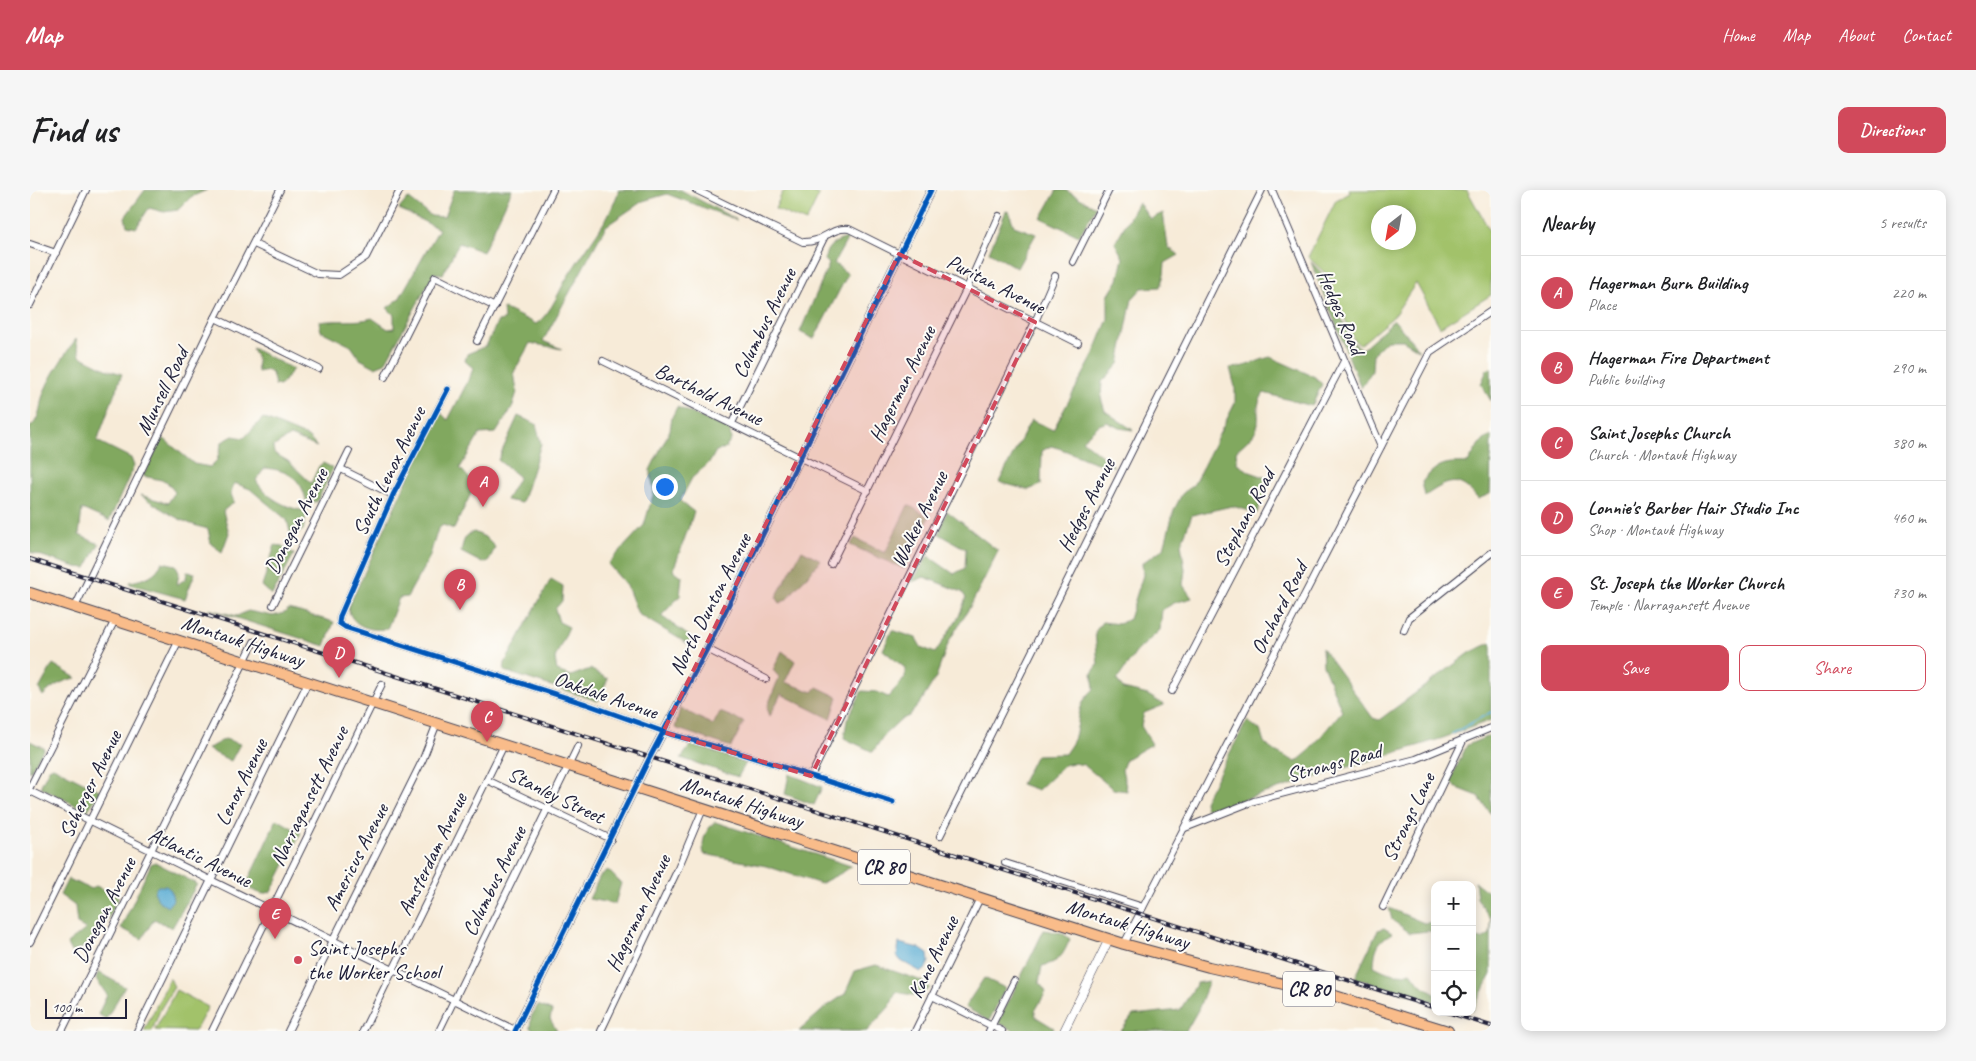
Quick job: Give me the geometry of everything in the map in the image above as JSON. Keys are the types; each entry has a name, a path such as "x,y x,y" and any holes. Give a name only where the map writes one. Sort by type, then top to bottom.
{"main road":[{"name":"Montauk Highway","path":"30,592 1124,944 1209,967 1347,999 1448,1031"}],"street":[{"path":"30,305 86,190"},
{"name":"Munsell Road","path":"75,607 215,318 280,190"},
{"path":"254,244 318,274 339,275 366,257 400,190"},
{"path":"477,341 553,190"},
{"name":"Puritan Avenue","path":"696,190 793,238 814,242 839,228 849,229 1078,343"},
{"name":"North Dunton Avenue","path":"516,1031 571,914 707,649 931,190"},
{"path":"1073,262 1109,190"},
{"name":"Hedges Avenue","path":"940,836 1262,190"},
{"name":"Hedges Road","path":"1272,190 1380,446"},
{"name":"Hagerman Avenue","path":"831,564 967,288 999,216"},
{"name":"Columbus Avenue","path":"732,423 824,238"},
{"path":"30,244 56,253"},
{"name":"Walker Avenue","path":"811,776 1035,322 1055,276"},
{"path":"385,377 435,278 495,308"},
{"name":"Orchard Road","path":"1124,944 1430,352 1491,311"},
{"path":"215,318 318,369"},
{"name":"Barthold Avenue","path":"603,361 868,491"},
{"name":"Stephano Road","path":"1172,691 1344,361"},
{"name":"South Lenox Avenue","path":"339,623 347,599 394,495 448,389"},
{"name":"Donegan Avenue","path":"273,605 349,452"},
{"path":"341,469 394,495"},
{"path":"1404,630 1409,618 1491,553"},
{"path":"30,787 115,620"},
{"name":"Oakdale Avenue","path":"339,623 344,627 586,704 663,732 736,752 893,802"},
{"name":"Scherger Avenue","path":"30,942 179,640"},
{"name":"Donegan Avenue","path":"62,1031 254,642"},
{"path":"707,649 766,678"},
{"name":"Lenox Avenue","path":"137,1031 308,682"},
{"name":"Narragansett Avenue","path":"212,1031 382,684"},
{"name":"Americus Avenue","path":"288,1031 423,759 437,723"},
{"name":"Strongs Road","path":"1185,828 1254,801 1416,758 1463,741 1491,728"},
{"name":"Strongs Lane","path":"1382,907 1463,741"},
{"name":"Amsterdam Avenue","path":"363,1031 504,745"},
{"name":"Columbus Avenue","path":"439,1031 578,746"},
{"name":"Stanley Street","path":"487,780 611,839"},
{"name":"Atlantic Avenue","path":"30,791 516,1031"},
{"name":"Hagerman Avenue","path":"600,1031 677,871 703,808"},
{"path":"1005,863 1142,907"},
{"name":"Kane Avenue","path":"915,1031 980,898"},
{"path":"1064,1031 1109,939"},
{"path":"990,1028 1014,981"},
{"path":"932,996 990,1028 1002,1031"}],"highlighted area":[{"path":"899,254 1035,322 811,776 663,732"}],"green space":[{"path":"145,190 207,190 191,197 178,210 164,212 149,208 136,228 127,226 125,217"},
{"path":"454,190 512,190 483,252 459,243 443,274 434,273 385,363 375,367 360,359 351,346 321,331 319,322 372,318 388,329 394,328 394,315 387,308 399,299 439,229 399,209 408,198 431,216 444,217"},
{"path":"619,190 681,190 737,220 667,194 643,201 606,226 543,341 562,349 530,343 514,372 517,392 512,408 496,433 480,434 460,468 475,485 454,529 443,525 438,529 429,558 407,597 399,598 387,629 369,628 358,624 348,608 439,411 448,420 470,377 473,368 465,361 467,354 486,346 498,321 504,320 503,308 536,324 542,319 610,212"},
{"path":"786,190 808,190 819,195 806,222 775,209 782,193"},
{"path":"1057,190 1065,190 1096,207 1079,236 1041,218"},
{"path":"1349,190 1467,190 1491,233 1491,295 1440,327 1416,283 1393,317 1360,345 1354,340 1326,274 1308,257 1336,200 1350,193"},
{"path":"1138,202 1150,219 1163,213 1168,247 1179,255 1165,263 1160,287 1142,288 1132,299 1119,364 1102,382 1101,398 1105,411 1133,430 1119,428 1107,422 1099,425 1082,440 1114,466 1090,461 1051,446 1042,451 1041,485 1028,490 999,482 1031,420 1053,430 1092,358 1108,319 1108,296 1118,280 1123,258 1115,243"},
{"path":"1006,211 1009,212 1014,226 1036,234 1017,268 989,252"},
{"path":"848,238 834,263 848,274 814,339 800,332 829,264 825,260 825,255 832,245"},
{"path":"1311,262 1324,275 1351,341 1362,349 1394,320 1419,350 1403,340 1387,340 1373,354 1372,371 1361,388"},
{"path":"76,339 80,356 106,369 122,374 97,441 131,458 134,466 109,521 82,509 79,535 99,544 86,568 76,567 30,552 30,427 37,418 48,383"},
{"path":"252,348 293,369 280,386 275,385 272,373 267,370 258,372 257,359"},
{"path":"1270,357 1315,377 1322,384 1312,406 1264,393 1261,398 1258,407 1256,431 1236,451 1237,463 1250,472 1270,479 1257,513 1232,506 1192,515 1181,544 1185,570 1183,585 1192,598 1174,603 1162,610 1160,630 1137,651 1117,680 1123,689 1148,695 1164,705 1144,713 1141,726 1152,744 1126,759 1122,769 1127,791 1113,789 1084,765 1073,763 1064,765 1038,790 1021,784 1036,755 1065,754 1073,741 1084,700 1094,689 1092,673 1098,665 1095,632 1102,622 1119,624 1129,619 1143,575 1142,563 1164,548 1174,510 1182,494 1194,484 1235,403 1235,387 1230,368 1245,366"},
{"path":"1491,368 1491,401 1481,384 1487,370"},
{"path":"677,407 730,430 731,440 725,449 716,451 710,462 692,478 680,501 694,512 673,571 682,576 680,596 661,616 689,636 690,645 638,614 627,586 608,564 644,525 654,492 650,470 670,430 672,417"},
{"path":"518,416 536,424 541,444 522,503 506,500 519,477 498,460"},
{"path":"263,418 308,437 317,447 290,436 273,447 274,453 288,461 311,483 319,466 323,463 333,468 317,502 306,501 301,486 287,473 265,468 256,480 265,492 277,501 292,508 307,511 303,530 291,536 287,520 250,489 234,483 231,494 234,502 223,511 229,533 222,552 211,544 208,529 180,519 140,495 168,503 175,492 166,481 143,476 163,438 194,464 210,467 217,460 222,442 233,436 244,438"},
{"path":"1491,435 1490,494 1478,499 1465,486 1453,482 1440,486 1425,496 1422,482 1433,471 1442,465 1468,463 1479,444"},
{"path":"908,505 929,517 904,569 850,545 855,538 885,553"},
{"path":"947,511 998,551 971,605 949,641 936,677 921,702 909,716 900,720 884,735 873,752 844,738 847,720 862,691 877,692 888,697 905,678 905,668 883,650 892,630 916,638 921,647 935,653 959,616 966,598 962,592 924,577 912,582 928,556 954,574 965,568 966,549 939,534"},
{"path":"474,532 485,537 495,547 489,561 482,563 461,552 466,537"},
{"path":"275,545 282,546 294,554 272,595 262,586"},
{"path":"802,550 821,560 786,600 780,603 776,597"},
{"path":"162,562 176,565 179,573 177,585 186,578 187,572 195,573 185,599 130,584 130,582 153,574"},
{"path":"551,579 563,586 562,601 555,609 559,622 569,627 555,658 557,671 571,676 590,669 608,679 598,701 504,671 505,663"},
{"path":"208,609 237,616 248,611 273,616 284,613 289,609 334,622 325,646"},
{"path":"1491,643 1491,720 1443,738 1210,810 1205,808 1204,801 1247,721 1260,730 1264,742 1271,749 1296,762 1308,752 1342,711 1323,665 1322,648 1373,718 1379,720 1471,652"},
{"path":"782,651 795,661 785,682 813,692 817,687 838,697 831,719 781,694 770,716 767,708 779,677 773,670"},
{"path":"53,664 76,678 58,684 43,696 39,689"},
{"path":"680,708 713,725 720,712 744,722 731,747 675,728"},
{"path":"1491,735 1491,814 1478,796 1455,787 1450,781 1467,745"},
{"path":"225,739 240,744 231,761 207,749"},
{"path":"30,741 44,748 30,772"},
{"path":"692,744 746,763 738,777 681,758"},
{"path":"53,767 101,791 87,811 42,788 41,785 49,769"},
{"path":"789,774 822,787 814,805 785,794"},
{"path":"277,819 301,833 271,892 262,894 245,887"},
{"path":"715,822 851,866 821,884 766,866 704,854 705,836"},
{"path":"155,862 197,884 172,928 154,919 142,939 121,928 151,864"},
{"path":"608,870 621,883 615,904 589,899 600,876"},
{"path":"68,879 91,889 96,886 119,897 106,923 95,938 80,949 71,952 67,944 86,929 77,924 75,906 60,895"},
{"path":"1476,883 1491,894 1491,920 1477,898"},
{"path":"1389,908 1424,923 1431,922 1431,931 1410,933 1392,920"},
{"path":"1491,920 1491,974 1476,1004 1476,938 1482,939 1490,934"},
{"path":"1384,928 1392,933 1383,939 1378,946 1374,966 1392,974 1411,972 1420,984 1431,991 1431,1001 1355,978 1378,930"},
{"path":"1044,930 1062,933 1070,939 1057,960 1042,966 1039,982 1046,992 1035,1011 1036,1017 1054,1028 1052,1031 1015,1031 999,1023 999,1021"},
{"path":"876,965 922,981 930,988 918,996 896,992 890,1006 867,1031 799,1031 826,1007 845,994 855,971"},
{"path":"98,972 125,987 106,1019 98,1014 107,995 96,979"},
{"path":"170,978 174,987 160,1010 152,1031 144,1031"},
{"path":"984,978 1005,988 989,1021 965,1007"},
{"path":"1209,981 1198,1010 1186,1031 1121,1031 1133,1015 1180,1010 1197,983"},
{"path":"176,990 208,1007 195,1031 155,1030"},
{"path":"538,1005 552,1011 550,1019 557,1031 536,1031 530,1028 531,1017"}],"water":[{"path":"158,886 166,886 171,890 173,900 167,907 158,900 154,891"},
{"path":"899,943 919,948 928,954 929,962 925,970 921,972 901,961 897,956"}],"waterway":[{"path":"1452,734 1491,712"}],"railway":[{"path":"30,559 1431,1007"},
{"path":"1460,1016 1491,1026"}],"cycle path":[{"path":"515,1031 650,757 707,649 931,190"},
{"path":"448,389 393,495 340,616 339,623 345,627 586,704 670,734 736,752 893,802"}],"place":[{"name":"Hagerman Burn Building","path":"483,507"},
{"name":"Hagerman Fire Department","path":"460,610"},
{"name":"Lonnie's Barber Hair Studio Inc","path":"339,678"},
{"name":"Saint Josephs Church","path":"487,742"},
{"name":"St. Joseph the Worker Church","path":"275,939"},
{"name":"Saint Josephs the Worker School","path":"298,960"}]}
